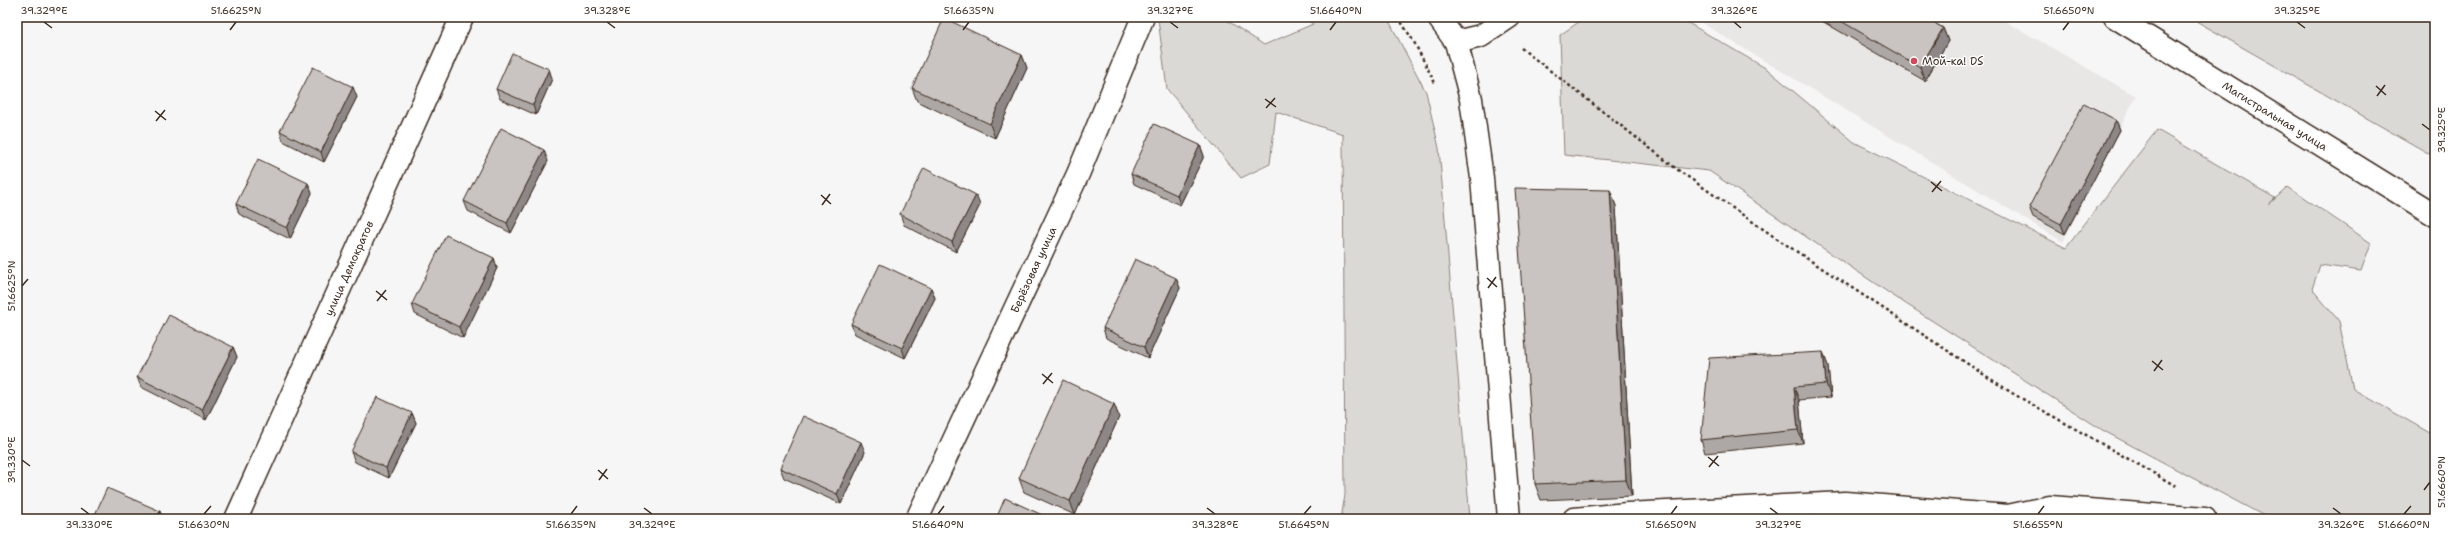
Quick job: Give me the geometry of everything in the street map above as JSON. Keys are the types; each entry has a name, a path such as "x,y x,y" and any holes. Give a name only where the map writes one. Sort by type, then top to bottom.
{"street":[{"name":"улица Демократов","path":"236,519 462,17"},
{"name":"Берёзовая улица","path":"917,519 1078,174 1143,17"},
{"path":"1438,17 1456,42 1471,99 1482,178 1509,519"},
{"path":"1456,42 1481,36 1509,17"},
{"name":"Магистральная улица","path":"2115,17 2435,215"},
{"path":"1574,519 1627,514 1845,503 2008,516 2050,507 2205,519"}],"path":[{"path":"1521,48 1678,170 1776,238 2012,392 2178,487"}],"shaded area":[{"path":"1167,17 1222,17 1264,45 1313,24 1303,17 1387,17 1426,92 1439,148 1470,519 1341,519 1345,495 1343,134 1276,112 1270,164 1241,178 1167,89 1158,19"},
{"path":"1586,17 1678,17 1767,69 1854,142 2066,248 2157,130 2275,198 2268,205 2288,187 2371,243 2361,271 2320,265 2312,289 2339,321 2353,389 2435,436 2435,519 2270,519 2104,431 1892,295 1709,171 1564,155 1560,35"},
{"path":"1692,17 1998,17 2136,96 2063,242"},
{"path":"2189,17 2435,17 2435,157"}],"building":[{"name":"Мой-ка! DS","path":"1834,17 1924,17 1943,28 1920,67"},
{"path":"944,18 1022,55 990,124 912,88"},
{"path":"512,53 549,69 533,105 496,89"},
{"path":"313,67 353,87 321,152 280,131"},
{"path":"2084,103 2116,120 2061,224 2029,207"},
{"path":"1154,124 1200,145 1177,195 1131,174"},
{"path":"501,128 544,150 507,223 464,201"},
{"path":"258,159 308,183 287,228 236,204"},
{"path":"924,168 976,195 952,242 900,214"},
{"path":"1515,188 1610,190 1626,480 1535,484"},
{"path":"446,235 494,258 459,327 412,304"},
{"path":"1135,259 1176,278 1144,347 1103,328"},
{"path":"880,264 931,288 902,348 851,324"},
{"path":"169,315 233,347 202,410 137,377"},
{"path":"1823,352 1826,384 1794,387 1798,430 1701,440 1709,358"},
{"path":"1063,380 1114,404 1070,501 1019,478"},
{"path":"377,397 412,413 386,468 351,452"},
{"path":"803,416 861,442 837,494 780,468"},
{"path":"107,488 160,511 156,519 93,519"},
{"path":"1005,498 1051,519 996,519"}],"place":[{"name":"Мой-ка! DS","path":"1914,61"}]}
